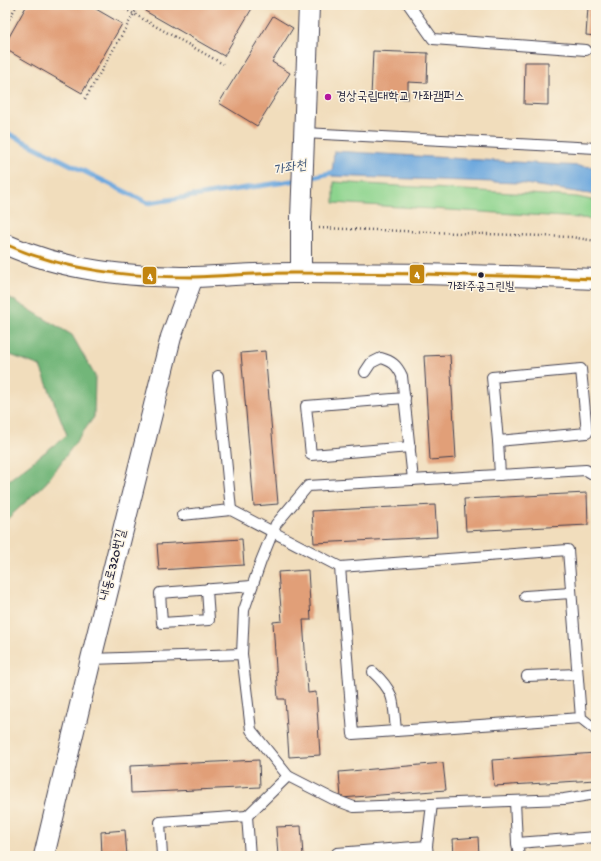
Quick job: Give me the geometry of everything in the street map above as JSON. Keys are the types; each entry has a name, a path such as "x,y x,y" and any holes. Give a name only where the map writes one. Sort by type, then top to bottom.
{"street":[{"path":"301,272 303,137 309,5"},
{"path":"5,244 30,255 73,267 111,274 193,277 301,272 596,279"},
{"name":"내동로320번길","path":"44,856 90,659 171,337 193,277"}],"lane":[{"path":"409,5 433,39 586,50"},
{"path":"303,137 596,148"},
{"path":"365,372 371,363 381,358 390,360 398,367 402,376 405,398 413,480"},
{"path":"498,441 587,433 581,369 492,377 500,475"},
{"path":"218,376 231,510"},
{"path":"405,398 306,406 311,455 410,447"},
{"path":"596,476 586,470 308,486 276,524 272,532 244,610 242,654 251,730 288,776 333,799 354,807 564,800 596,794"},
{"path":"182,515 231,510 340,567 568,550 581,718"},
{"path":"340,567 353,734 581,718 596,730"},
{"path":"207,589 209,620 162,623 160,593 207,589 252,586"},
{"path":"525,596 571,593"},
{"path":"90,659 242,654"},
{"path":"373,672 386,684 393,696 396,731"},
{"path":"527,676 578,674"},
{"path":"162,856 160,822 247,816 288,776"},
{"path":"515,801 518,856"},
{"path":"338,856 337,853 428,851 432,804"},
{"path":"247,816 250,856"},
{"path":"517,843 596,837"}],"path":[{"path":"5,26 17,5"},
{"path":"118,5 223,64"},
{"path":"85,99 139,5"},
{"path":"301,223 571,237 596,241"}],"green space":[{"path":"334,182 577,197 596,201 596,219 334,203"},
{"path":"5,295 72,335 95,376 94,417 46,483 5,521 5,483 67,435 40,366 5,353"}],"water":[{"name":"가좌천","path":"334,151 596,167 596,195 519,183 332,176"}],"building":[{"path":"27,5 89,5 122,24 82,93 5,49 5,44"},
{"path":"149,5 254,5 224,56 145,11"},
{"path":"588,7 596,7 596,36 586,35"},
{"path":"273,16 293,28 272,62 290,73 257,126 219,103"},
{"path":"373,51 428,53 427,83 408,82 408,99 371,97"},
{"path":"525,62 548,62 548,105 524,104"},
{"path":"265,351 278,504 254,506 241,353"},
{"path":"450,355 456,458 430,460 424,356"},
{"path":"587,493 588,525 466,531 464,499"},
{"path":"435,505 437,537 314,543 312,511"},
{"path":"242,539 244,565 159,570 157,544"},
{"path":"308,570 311,620 303,620 308,693 316,692 320,755 289,757 285,699 278,699 273,622 282,621 278,572"},
{"path":"596,753 596,780 494,786 492,760"},
{"path":"259,760 260,787 131,793 130,766"},
{"path":"443,763 446,790 341,798 339,772"},
{"path":"301,826 303,856 278,856 276,827"},
{"path":"125,830 127,856 102,856 101,832"},
{"path":"478,837 479,856 454,856 453,839"}],"waterway":[{"name":"가좌천","path":"5,132 148,203 298,180"},
{"name":"가좌천","path":"308,178 339,171"}],"transit line":[{"name":"4","path":"5,244 50,261 97,271 145,276 194,277 275,273 339,273 486,275 596,279"}],"place":[{"name":"경상국립대학교 가좌캠퍼스","path":"328,97"},
{"name":"가좌주공그린빌","path":"481,275"}]}
